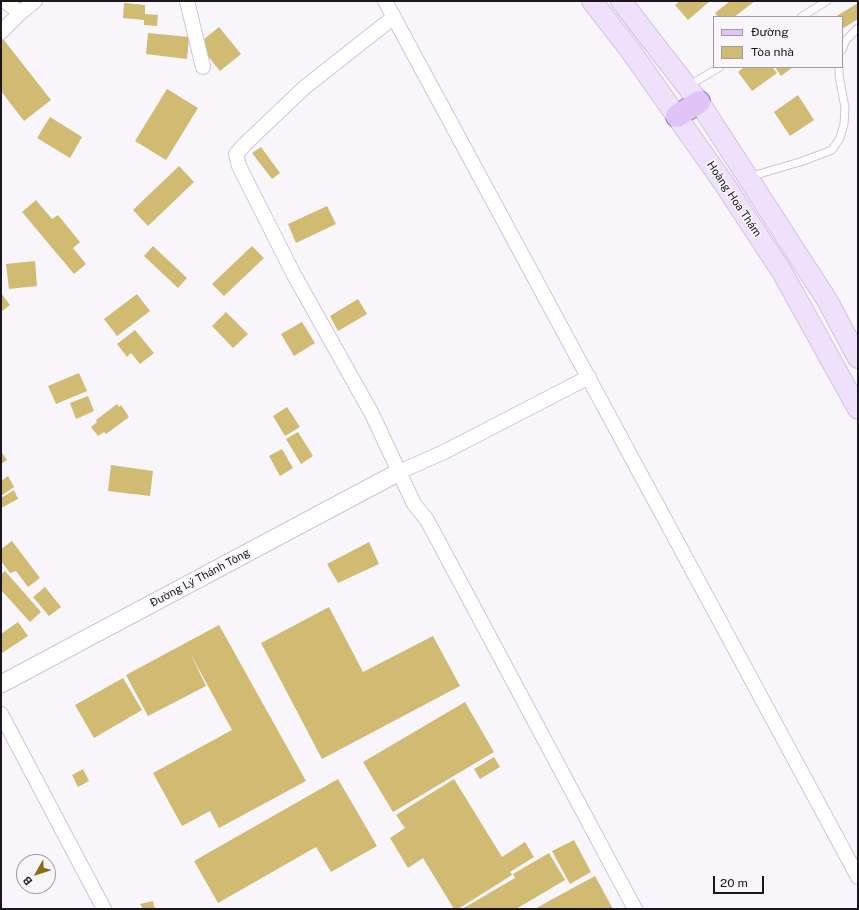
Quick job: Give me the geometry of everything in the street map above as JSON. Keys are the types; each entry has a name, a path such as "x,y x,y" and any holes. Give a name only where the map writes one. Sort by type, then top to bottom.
{"main road":[{"name":"Hoàng Hoa Thám","path":"592,1 630,50 677,116 725,185 782,272 858,409"},
{"name":"Hoàng Hoa Thám","path":"622,1 694,94 827,300 858,358"},
{"path":"677,116 694,94"}],"street":[{"path":"4,1 20,13"},
{"path":"1,32 20,13 35,1"},
{"path":"187,1 203,67"},
{"path":"386,1 858,877"},
{"path":"394,16 304,87 236,154 239,166 293,273 372,414 414,504 427,520 635,909"},
{"path":"399,472 444,452 589,377"},
{"name":"Đường Lý Thánh Tông","path":"1,684 399,472"},
{"path":"1,714 104,909"}],"lane":[{"path":"803,16 827,1"},
{"path":"843,48 846,40 858,28"},
{"path":"694,94 719,68"},
{"path":"748,177 803,161 832,150 840,138 844,124 845,108 838,75 839,68"}],"building":[{"path":"680,1 710,1 688,20 675,5"},
{"path":"730,1 755,1 735,16 717,16 715,13"},
{"path":"124,3 145,5 145,14 158,15 157,26 144,25 144,20 123,18"},
{"path":"858,3 858,19 843,28 843,16 837,16"},
{"path":"219,27 241,54 220,71 198,44"},
{"path":"148,33 189,37 187,59 146,54"},
{"path":"3,39 51,100 24,121 1,91 1,41"},
{"path":"743,68 773,68 777,73 752,91 738,72"},
{"path":"776,68 792,68 781,76"},
{"path":"167,89 198,108 166,160 135,141"},
{"path":"798,95 814,120 790,136 774,112"},
{"path":"50,117 82,137 70,158 37,138"},
{"path":"261,147 280,173 272,179 252,153"},
{"path":"179,166 194,182 148,226 133,210"},
{"path":"36,200 52,219 58,215 80,242 73,248 86,264 74,274 22,212"},
{"path":"327,206 336,224 296,243 288,224"},
{"path":"153,246 187,278 178,288 144,256"},
{"path":"252,246 264,258 224,296 212,284"},
{"path":"35,261 37,286 9,289 6,264"},
{"path":"1,293 10,305 1,312"},
{"path":"137,294 150,311 117,336 104,319"},
{"path":"358,299 367,314 338,331 330,316"},
{"path":"226,312 248,334 233,348 212,326"},
{"path":"302,322 315,343 294,356 281,334"},
{"path":"135,330 154,353 140,364 131,353 127,357 117,344"},
{"path":"79,373 87,391 56,404 48,386"},
{"path":"88,396 94,411 76,419 70,403"},
{"path":"117,404 119,407 121,405 129,417 106,434 104,432 98,436 91,427 97,422 96,420"},
{"path":"287,407 300,427 285,436 273,416"},
{"path":"298,432 313,456 301,464 286,439"},
{"path":"282,449 293,468 280,476 269,456"},
{"path":"1,451 7,460 1,464"},
{"path":"111,465 153,471 150,496 108,491"},
{"path":"8,476 14,487 1,496 1,481"},
{"path":"14,490 18,499 1,508 1,498"},
{"path":"12,541 40,578 28,587 16,571 10,573 1,561 1,549"},
{"path":"369,542 379,564 338,583 327,564"},
{"path":"5,571 41,612 30,622 1,590 1,574"},
{"path":"45,587 61,607 49,616 33,597"},
{"path":"329,607 363,672 433,636 460,686 322,759 261,643"},
{"path":"18,622 28,636 2,653 1,634"},
{"path":"219,625 306,781 219,828 210,811 182,826 153,773 232,730 190,653 206,686 148,716 126,675"},
{"path":"123,678 142,710 94,738 75,705"},
{"path":"465,702 494,752 393,812 363,762"},
{"path":"494,757 500,767 480,779 474,769"},
{"path":"83,769 89,781 78,787 72,775"},
{"path":"338,779 377,846 331,872 316,847 218,903 194,861"},
{"path":"454,779 502,857 525,842 534,857 510,872 512,875 458,909 454,909 423,858 408,868 390,838 405,828 396,815"},
{"path":"574,840 591,872 570,884 552,851"},
{"path":"549,853 565,880 516,909 462,909 515,878 513,874"},
{"path":"595,876 613,909 535,909 549,901"},
{"path":"153,901 155,909 143,909 140,904"}]}
